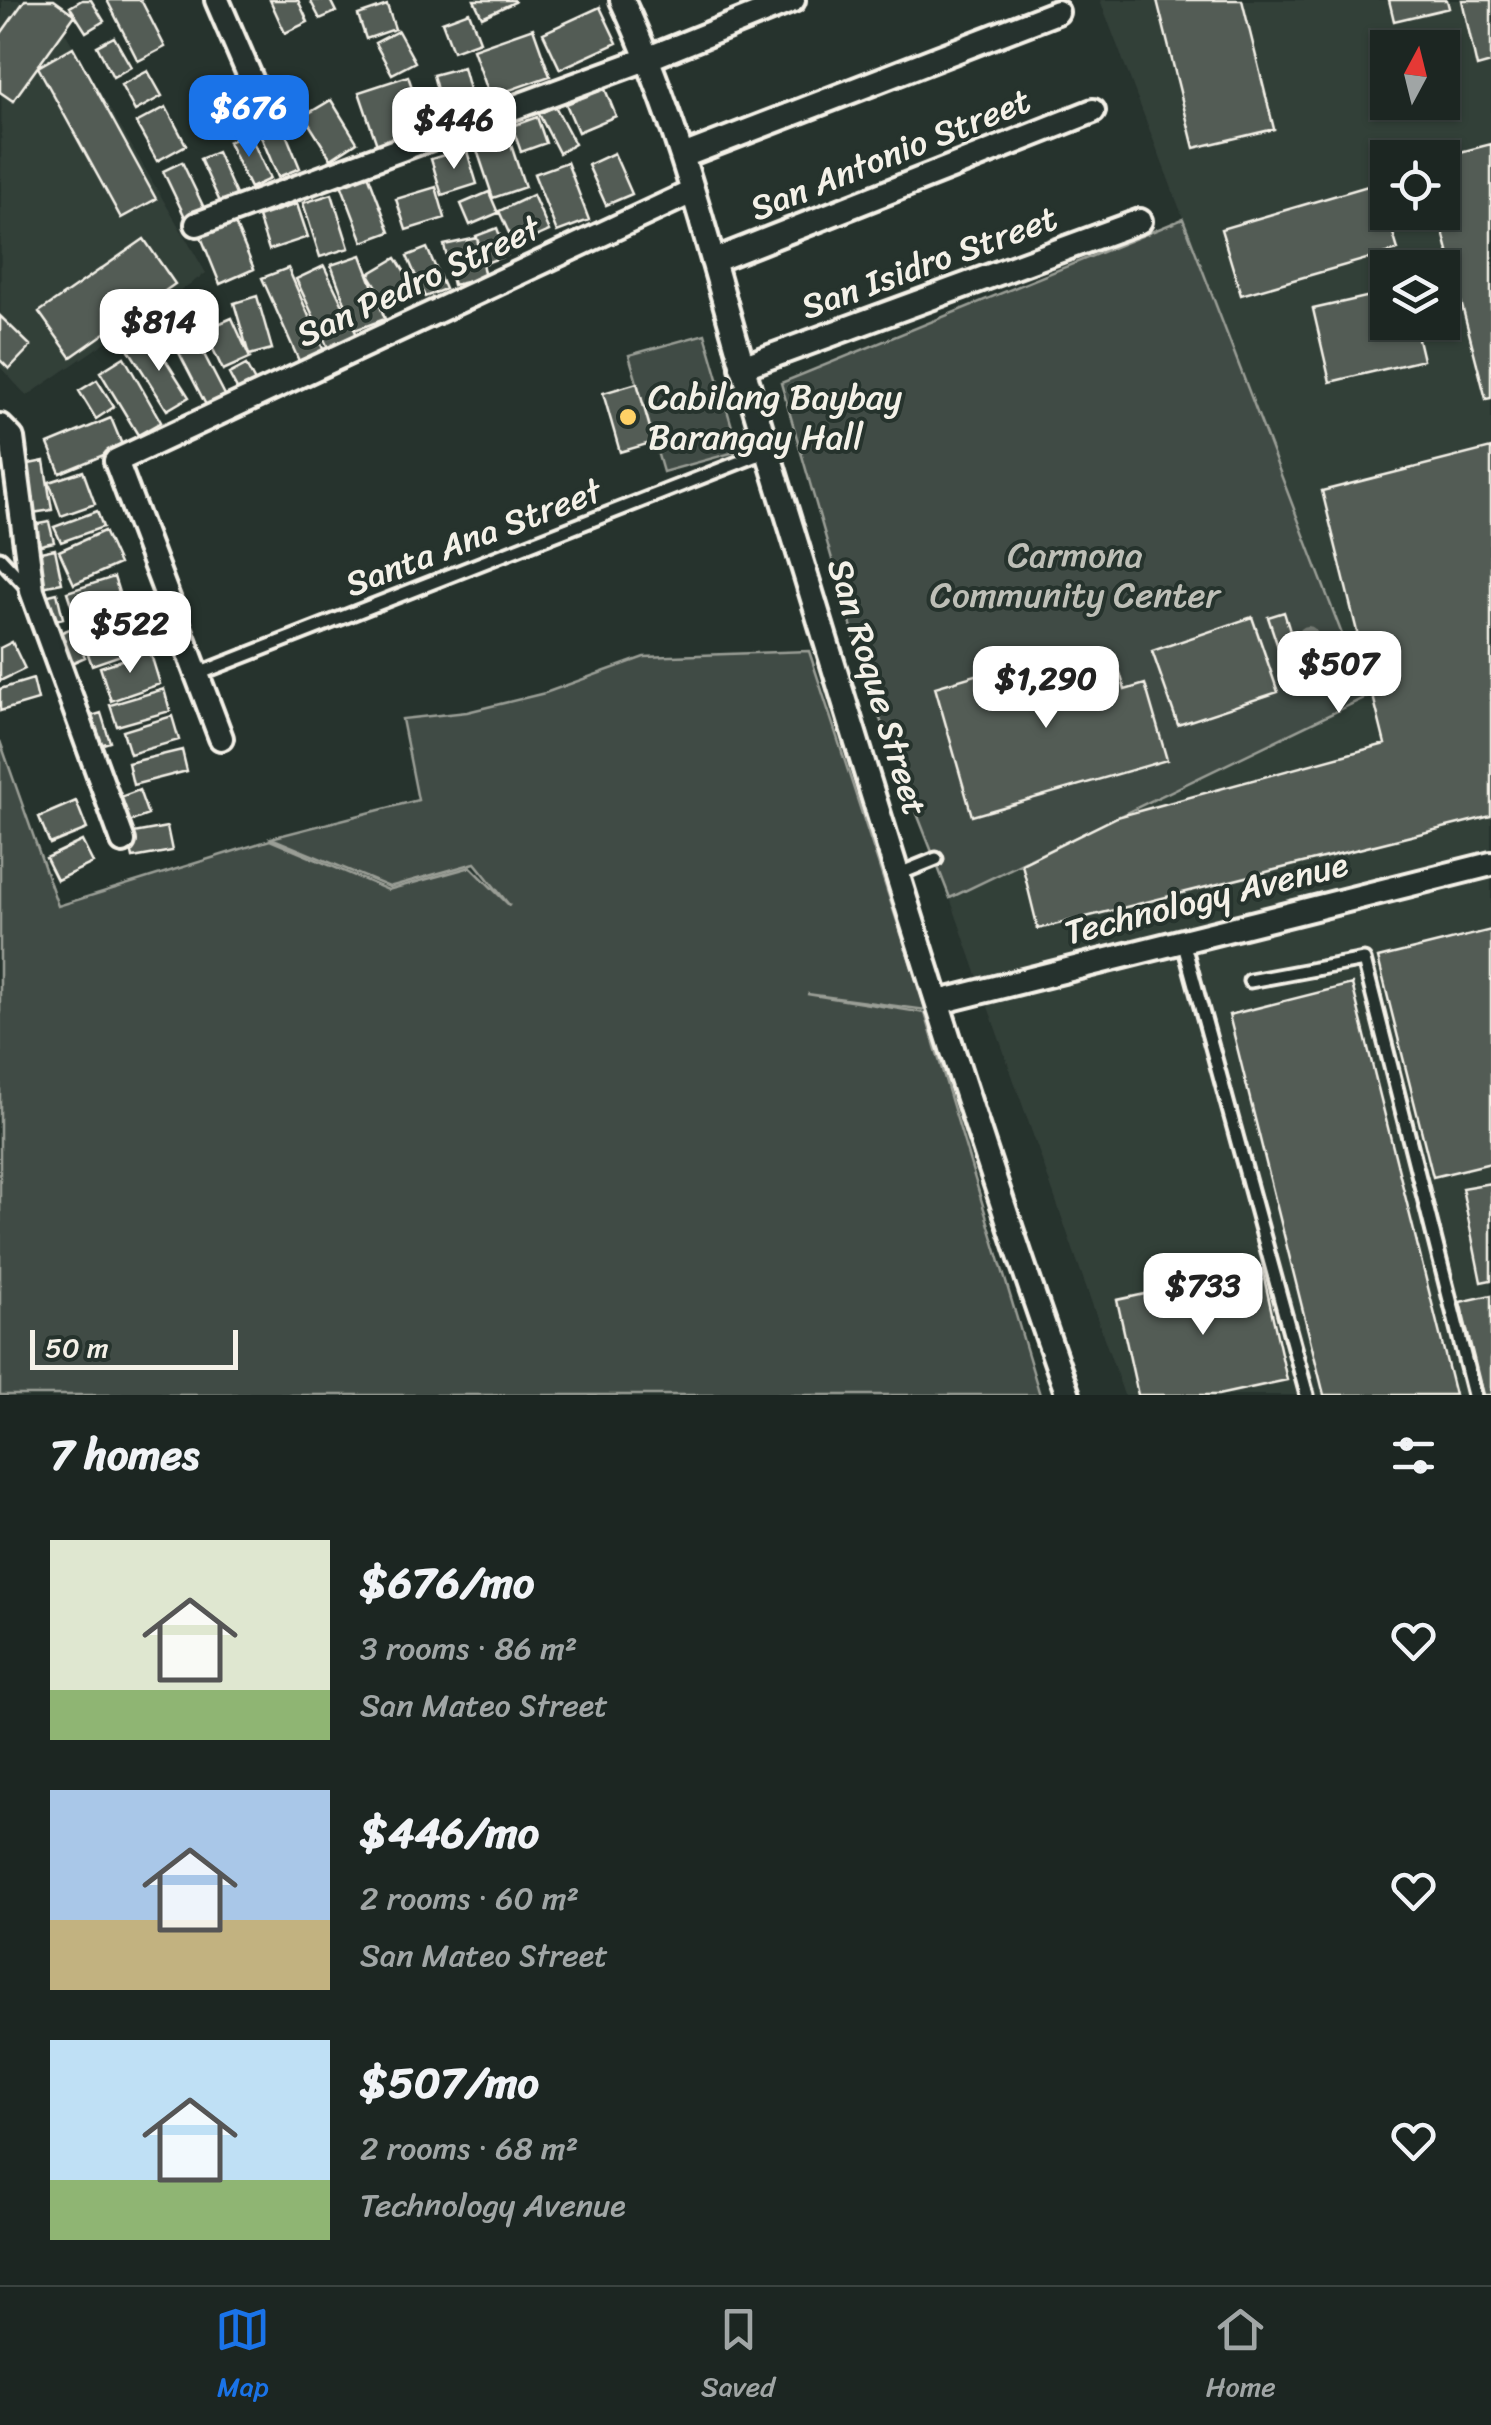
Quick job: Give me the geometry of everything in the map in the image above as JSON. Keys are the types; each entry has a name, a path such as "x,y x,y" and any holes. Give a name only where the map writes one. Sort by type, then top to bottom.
{"street":[{"path":"217,0 252,79"},
{"name":"San Roque Street","path":"622,0 649,58 683,156 768,452 939,1002 1068,1395"},
{"path":"197,224 649,58 793,0"},
{"path":"683,156 1057,12"},
{"name":"San Antonio Street","path":"713,261 1093,111"},
{"name":"San Pedro Street","path":"221,738 116,461 692,192"},
{"name":"San Isidro Street","path":"742,368 1140,221"},
{"path":"0,426 12,438 32,592 122,841"},
{"name":"Technology Avenue","path":"939,1002 1491,864"}],"lane":[{"name":"Santa Ana Street","path":"198,674 768,452"},
{"path":"0,558 32,592"},
{"path":"900,874 936,860"},
{"path":"1183,939 1307,1395"},
{"path":"1250,981 1364,960 1474,1395"}],"shaded area":[{"path":"2,0 46,0 206,273 27,396 0,367"},
{"path":"1100,0 1491,0 1491,1395 1124,1395 950,898 1366,697"}],"green space":[{"name":"Carmona Community Center","path":"1183,219 1366,697 950,898 873,701 781,383"},
{"path":"705,334 739,451 663,472 629,355"},
{"path":"809,651 926,1010 807,994 925,1013 1040,1395 0,1395 0,741 58,906 270,840 388,890 471,867 510,906 475,863 389,887 271,838 418,800 402,719 467,712 545,693 644,657"}],"building":[{"path":"25,0 54,0 75,15 13,101 0,92 0,35"},
{"path":"91,0 104,21 86,32 70,7"},
{"path":"107,0 141,0 165,47 138,61"},
{"path":"270,0 298,0 308,22 285,33"},
{"path":"310,0 330,0 336,12 320,19"},
{"path":"474,0 514,0 515,2 482,17"},
{"path":"1157,0 1242,0 1274,129 1194,148"},
{"path":"1389,0 1447,0 1449,8 1394,21"},
{"path":"1462,0 1491,0 1491,63 1477,67"},
{"path":"387,5 395,29 366,39 358,15"},
{"path":"600,7 617,43 560,69 543,33"},
{"path":"469,12 480,41 453,51 442,22"},
{"path":"533,28 550,76 490,97 473,49"},
{"path":"398,31 415,62 392,74 375,43"},
{"path":"114,37 131,67 113,77 97,46"},
{"path":"73,47 156,199 121,218 38,67"},
{"path":"463,67 473,105 443,112 433,75"},
{"path":"148,71 162,96 135,111 121,85"},
{"path":"408,76 426,128 377,145 359,92"},
{"path":"605,89 616,116 578,132 566,104"},
{"path":"331,100 357,142 331,159 304,116"},
{"path":"555,106 575,144 559,153 539,114"},
{"path":"166,107 186,145 157,161 136,123"},
{"path":"279,117 300,168 278,177 257,127"},
{"path":"537,117 546,143 521,152 512,126"},
{"path":"506,130 525,187 493,198 474,141"},
{"path":"249,133 270,179 250,188 228,142"},
{"path":"1491,144 1491,398 1486,399 1460,298 1460,250 1448,250 1443,230 1460,230 1460,152"},
{"path":"466,148 477,184 442,195 431,159"},
{"path":"217,152 237,197 221,204 200,159"},
{"path":"614,153 632,194 606,205 588,165"},
{"path":"182,162 204,208 185,217 163,171"},
{"path":"567,162 589,220 557,232 534,174"},
{"path":"368,174 390,232 363,242 341,184"},
{"path":"1370,185 1370,230 1392,230 1398,250 1370,250 1370,258 1241,295 1221,229"},
{"path":"436,187 445,218 406,230 396,199"},
{"path":"489,192 498,213 470,225 461,204"},
{"path":"332,194 349,248 320,257 303,203"},
{"path":"533,195 549,231 515,246 499,211"},
{"path":"297,204 308,237 269,250 258,217"},
{"path":"233,219 254,269 220,284 199,232"},
{"path":"497,228 507,255 486,263 476,236"},
{"path":"477,238 485,278 453,285 444,245"},
{"path":"144,239 175,284 71,357 39,312"},
{"path":"427,248 445,289 425,297 407,256"},
{"path":"361,255 385,319 355,330 331,265"},
{"path":"396,258 417,291 390,308 369,274"},
{"path":"324,266 358,337 329,350 296,279"},
{"path":"288,268 324,351 299,361 262,278"},
{"path":"257,296 272,349 249,355 234,303"},
{"path":"1370,296 1370,340 1418,340 1423,360 1330,382 1313,309"},
{"path":"0,316 31,346 9,369 0,360"},
{"path":"232,318 250,358 223,370 204,330"},
{"path":"193,333 225,395 206,405 174,343"},
{"path":"151,337 189,397 167,410 129,350"},
{"path":"124,357 161,422 138,435 100,372"},
{"path":"246,365 255,382 238,391 229,374"},
{"path":"97,380 114,407 96,419 79,391"},
{"name":"Cabilang Baybay Barangay Hall","path":"637,383 654,442 620,452 603,393"},
{"path":"111,418 123,447 60,473 48,444"},
{"path":"1491,448 1491,816 1038,929 1022,864 1117,817 1385,744 1322,491"},
{"path":"44,461 52,510 32,513 24,465"},
{"path":"83,471 95,504 61,516 49,482"},
{"path":"97,511 103,527 61,542 54,527"},
{"path":"49,522 54,542 32,547 28,526"},
{"path":"104,531 119,564 74,584 59,551"},
{"path":"55,549 62,583 37,588 31,554"},
{"path":"114,577 120,596 73,611 67,592"},
{"path":"57,593 63,618 42,623 37,598"},
{"path":"124,599 128,616 77,628 73,611"},
{"path":"1284,612 1303,673 1288,677 1268,617"},
{"path":"1252,617 1278,692 1178,725 1152,651"},
{"path":"134,620 144,647 92,665 82,638"},
{"path":"72,628 85,657 60,668 47,638"},
{"path":"12,642 25,669 0,681 0,648"},
{"path":"150,651 160,684 111,701 100,667"},
{"path":"1115,655 1125,690 1145,684 1167,760 972,816 935,687 1027,660 1033,678"},
{"path":"33,679 38,700 0,711 0,689"},
{"path":"164,689 170,711 117,726 110,705"},
{"path":"101,713 110,742 84,750 75,721"},
{"path":"172,716 179,740 130,754 123,731"},
{"path":"182,750 187,771 133,785 128,763"},
{"path":"139,790 148,815 124,824 115,799"},
{"path":"76,801 87,829 50,844 39,817"},
{"path":"167,827 172,851 133,858 128,834"},
{"path":"82,841 93,863 57,880 46,858"},
{"path":"1491,930 1491,1163 1433,1177 1378,958"},
{"path":"1352,984 1455,1395 1324,1395 1229,1015"},
{"path":"1491,1183 1491,1280 1481,1282 1462,1188"},
{"path":"1262,1269 1287,1380 1218,1395 1138,1395 1117,1300"},
{"path":"1491,1295 1491,1395 1483,1395 1460,1302"}],"place":[{"name":"Cabilang Baybay Barangay Hall","path":"628,417"}]}
